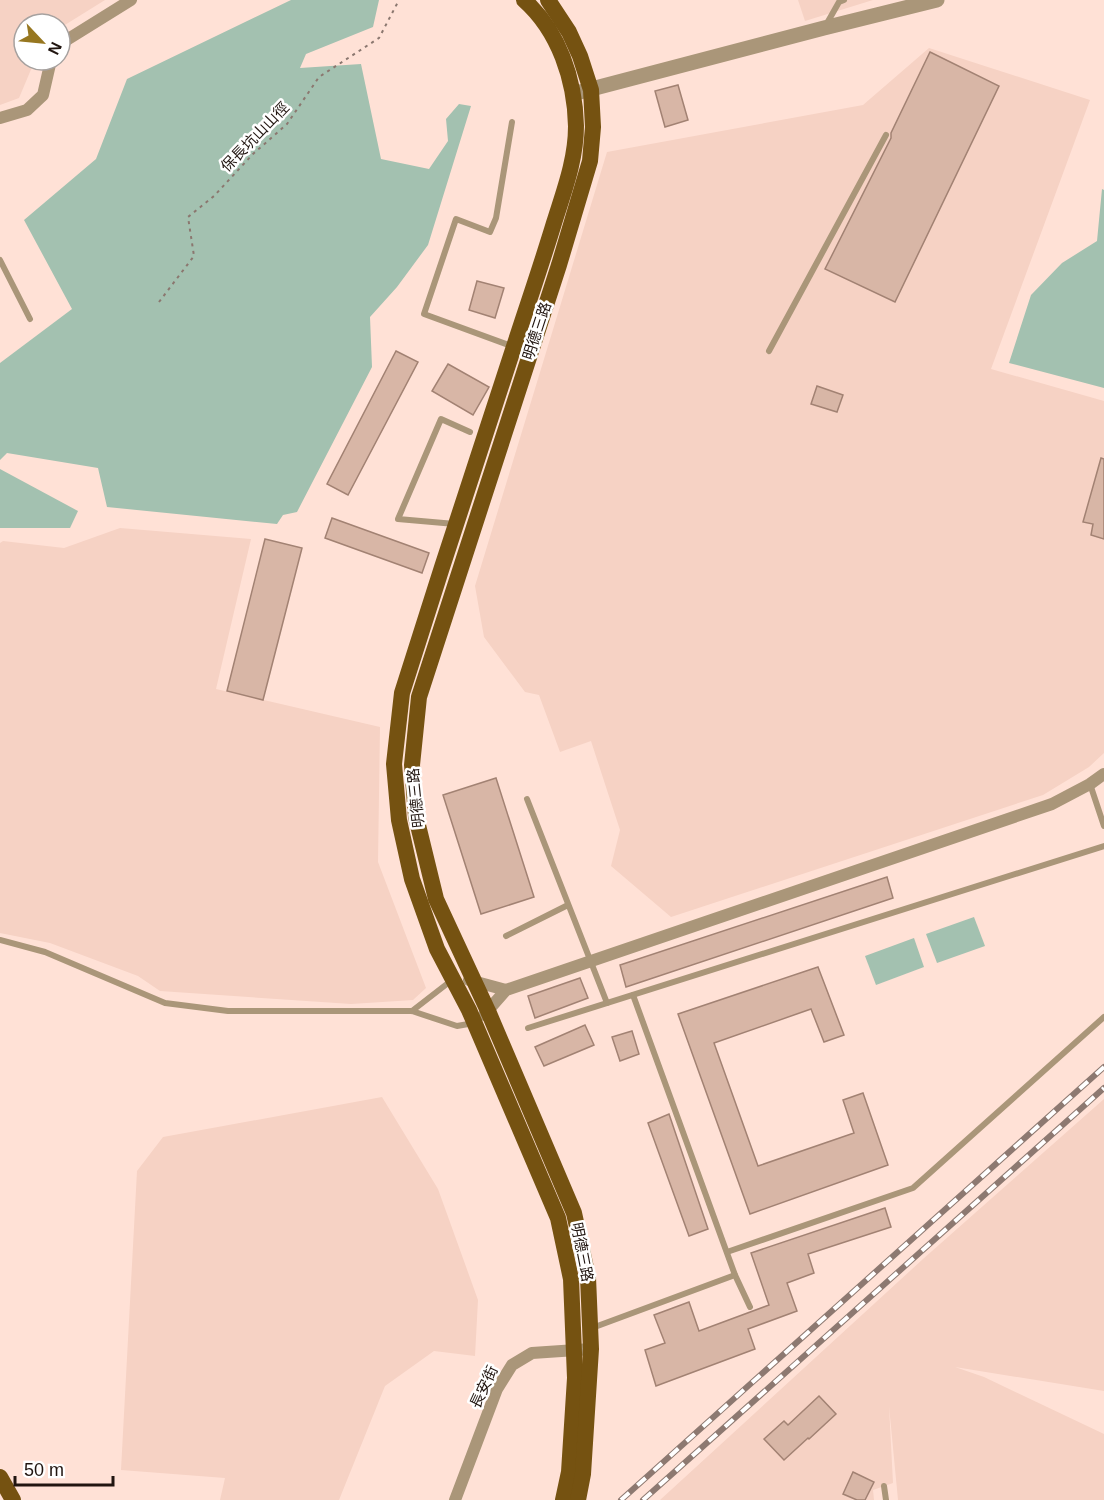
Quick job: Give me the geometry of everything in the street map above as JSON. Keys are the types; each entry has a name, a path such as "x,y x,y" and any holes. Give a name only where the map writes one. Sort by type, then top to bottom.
{"main road":[{"name":"明德三路","path":"524,0 531,6 556,41 574,94 576,127 573,158 569,178 402,693 394,764 399,820 412,879 437,949 475,1023 558,1218 571,1279 574,1349 582,1378 583,1474 578,1500"},
{"name":"明德三路","path":"548,0 569,32 591,90 593,127 590,161 419,697 412,765 416,817 436,899 488,1011 574,1213 588,1276 591,1349 582,1378 563,1500"},
{"path":"456,524 472,530"},
{"path":"0,1477 13,1500"}],"street":[{"path":"72,37 131,0"},
{"path":"574,94 937,0"},
{"path":"0,118 27,110 43,95 48,72"},
{"path":"475,1023 506,990 1052,804 1104,774"},
{"path":"452,979 473,980 506,990"},
{"name":"長安街","path":"455,1500 497,1389 512,1365 532,1353 591,1349"}],"lane":[{"path":"824,28 838,2 844,0"},
{"path":"512,122 496,218 490,232 456,219 424,314 514,348"},
{"path":"769,351 886,135"},
{"path":"0,260 30,319"},
{"path":"456,524 398,519 441,419 470,432"},
{"path":"1090,784 1104,826"},
{"path":"527,799 607,1003"},
{"path":"528,1028 1104,846"},
{"path":"506,936 568,905"},
{"path":"0,940 45,952 165,1003 228,1011 412,1011 457,1026 475,1023"},
{"path":"412,1011 452,979"},
{"path":"633,995 735,1275 750,1307"},
{"path":"727,1252 913,1188 1104,1017"},
{"path":"574,1331 591,1328 735,1275"},
{"path":"884,1486 886,1500"}],"path":[{"name":"保長坑山山徑","path":"159,302 194,256 188,217 214,196 253,154 287,124 319,77 379,38 399,0"}],"shaded area":[{"path":"0,0 105,0 72,21 72,12 12,12 12,72 30,72 19,98 0,105"},
{"path":"798,0 873,0 805,21"},
{"path":"929,48 1090,100 991,369 1104,401 1104,753 1089,767 1043,795 671,917 611,866 620,830 591,741 560,752 539,695 525,692 484,637 475,586 607,152 863,105"},
{"path":"120,528 251,539 216,689 380,727 378,862 426,988 413,1000 351,1004 160,991 138,976 50,943 0,933 0,543 3,541 64,548"},
{"path":"382,1097 438,1189 478,1300 475,1356 434,1351 385,1386 339,1500 220,1500 225,1478 121,1470 137,1171 163,1137"},
{"path":"1104,1099 1104,1391 955,1367 984,1377 1104,1434 1104,1500 898,1500 889,1406 893,1483 873,1490 874,1500 660,1500 923,1259"}],"green space":[{"path":"291,0 379,0 373,27 306,54 300,68 361,64 381,159 429,169 448,141 446,119 459,104 471,106 428,245 397,287 370,317 372,367 297,512 283,515 277,524 107,507 98,468 7,453 0,460 0,363 72,309 24,220 96,159 127,79"},
{"path":"1102,189 1104,190 1104,388 1009,363 1031,295 1062,263 1097,241"},
{"path":"0,469 78,511 70,528 0,528"},
{"path":"974,917 985,946 937,963 926,934"},
{"path":"914,938 924,967 876,985 865,956"}],"building":[{"path":"930,52 999,86 895,302 825,269 891,138 891,133"},
{"path":"678,85 688,120 665,127 655,91"},
{"path":"477,281 504,288 495,318 469,310"},
{"path":"396,351 418,362 348,495 327,484"},
{"path":"448,364 489,387 473,415 432,391"},
{"path":"817,386 843,395 837,412 811,404"},
{"path":"1101,458 1104,459 1104,539 1091,535 1093,524 1083,522"},
{"path":"332,518 429,553 422,573 325,538"},
{"path":"265,539 302,548 263,700 227,691"},
{"path":"496,778 534,897 481,914 443,795"},
{"path":"887,877 893,898 626,987 620,965"},
{"path":"818,967 844,1035 824,1042 811,1009 714,1043 758,1166 854,1133 843,1100 863,1093 888,1165 750,1214 678,1014"},
{"path":"580,978 588,998 535,1018 528,996"},
{"path":"585,1025 594,1045 544,1066 535,1047"},
{"path":"632,1031 639,1054 620,1061 612,1037"},
{"path":"669,1114 708,1229 689,1236 648,1123"},
{"path":"885,1208 891,1227 808,1254 814,1273 787,1283 797,1311 748,1329 755,1349 656,1386 645,1350 665,1343 654,1315 689,1302 699,1331 769,1305 751,1253"},
{"path":"819,1396 836,1414 784,1460 764,1439 784,1421 788,1425"},
{"path":"853,1472 874,1482 865,1500 857,1500 843,1494"}],"railway":[{"path":"621,1500 1104,1067"},
{"path":"643,1500 1104,1088"}]}
